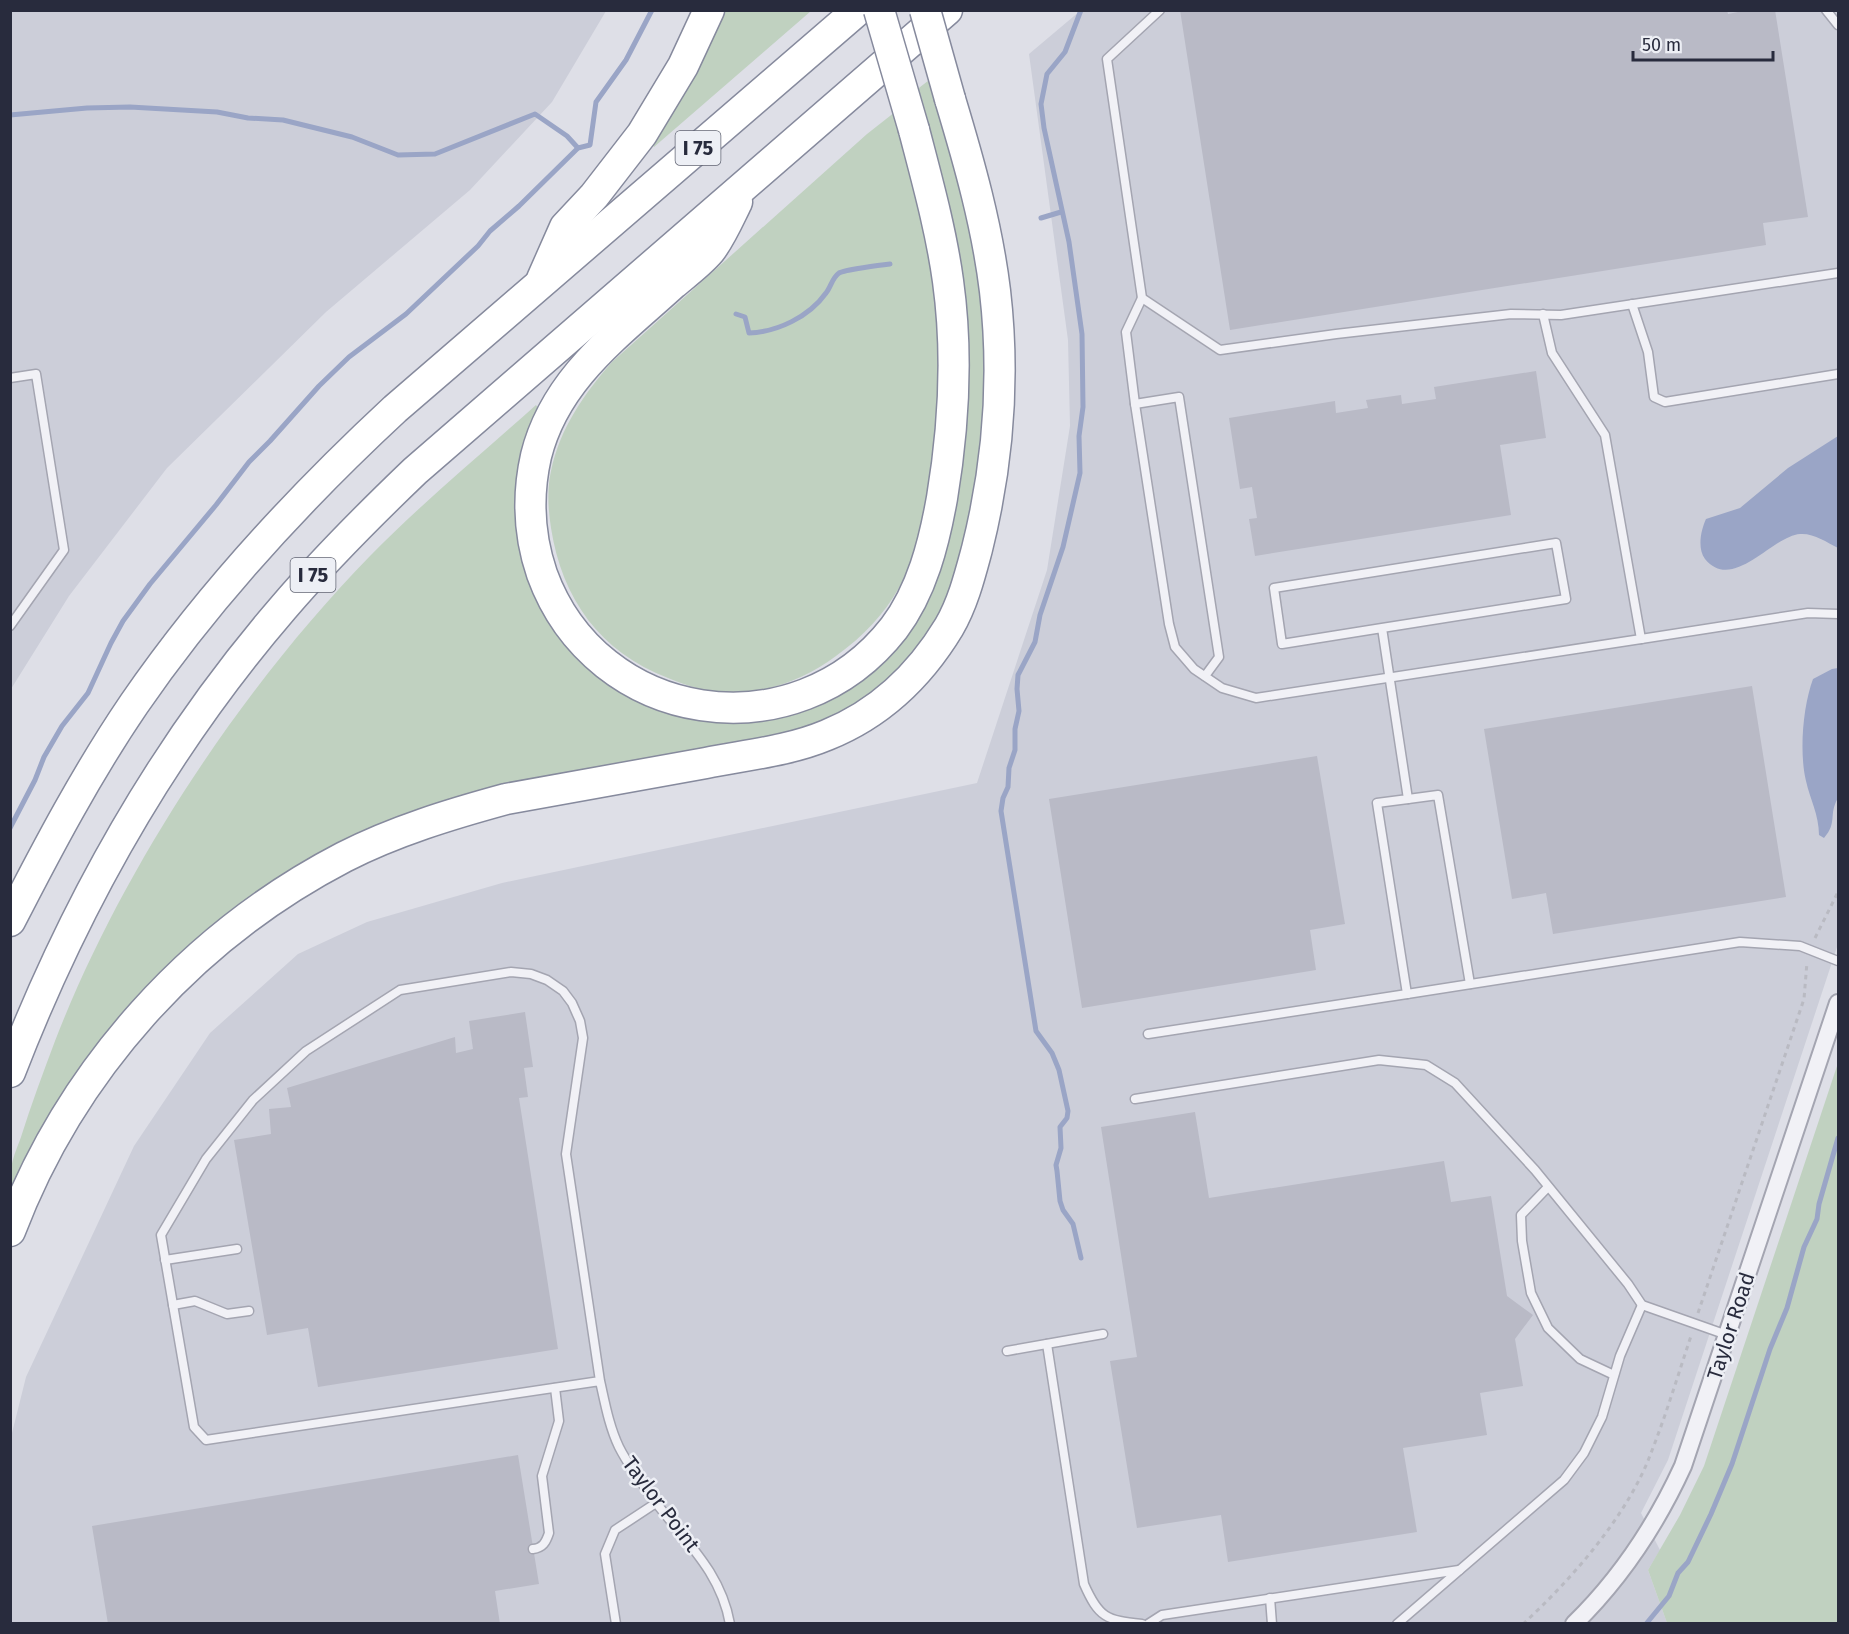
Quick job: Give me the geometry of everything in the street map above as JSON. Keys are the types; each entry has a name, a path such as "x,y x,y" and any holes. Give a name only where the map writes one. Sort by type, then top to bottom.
{"highway":[{"path":"539,285 565,227 594,196 642,134 683,66 709,10"},
{"name":"I 75","path":"10,921 60,824 103,752 167,658 227,581 288,513 395,409 858,10"},
{"path":"748,183 710,252 591,358 566,388 543,434 538,450 531,482 530,509 536,554 548,591 562,616 585,645 620,675 642,688 688,704 737,709 762,707 811,693 850,671 878,646 895,627 908,606 930,555 938,520 953,400 954,360 948,282 933,200 879,10"},
{"path":"10,1231 31,1183 70,1111 93,1076 137,1020 201,955 270,902 305,880 345,856 424,823 468,809 515,798 778,749 828,735 879,705 901,689 918,670 950,625 971,571 989,495 998,418 999,335 995,292 980,206 924,10"},
{"name":"I 75","path":"10,1072 55,965 116,845 204,709 283,608 369,516 415,471 947,10"}],"street":[{"name":"Taylor Road","path":"1574,1623 1620,1574 1644,1539 1665,1504 1692,1444 1839,1003"}],"lane":[{"path":"1160,10 1107,59 1142,298 1126,332 1135,404 1169,624 1175,647 1194,669 1222,688 1256,698 1808,614 1839,614"},
{"path":"1826,10 1839,25"},
{"path":"1142,298 1220,350 1511,314 1561,315 1839,273"},
{"path":"1632,304 1648,352 1654,398 1665,402 1839,374"},
{"path":"1543,315 1552,353 1605,435 1641,639"},
{"path":"10,378 36,374 64,550 10,626"},
{"path":"1135,404 1179,397 1219,657 1205,676"},
{"path":"1556,543 1566,599 1382,628 1282,644 1274,588 1556,543"},
{"path":"1382,628 1408,799"},
{"path":"1407,994 1377,804 1408,799 1438,795 1470,984"},
{"path":"1148,1034 1740,942 1800,946 1839,962"},
{"name":"Taylor Point","path":"555,1388 206,1440 194,1427 161,1235 206,1159 253,1100 306,1051 400,990 511,972 531,974 548,980 563,991 572,1003 580,1022 583,1038 566,1154 600,1381 608,1416 620,1448 656,1503 711,1570 728,1611 730,1623"},
{"path":"1135,1099 1379,1060 1426,1065 1455,1083 1548,1187 1628,1284 1642,1305 1728,1335"},
{"path":"1548,1187 1521,1215 1522,1241 1531,1293 1548,1328 1580,1359 1614,1375"},
{"path":"165,1260 237,1249"},
{"path":"173,1305 195,1301 227,1314 249,1311"},
{"path":"1398,1623 1564,1479 1584,1453 1602,1417 1620,1356 1642,1305"},
{"path":"1007,1351 1103,1334"},
{"path":"1047,1344 1084,1584 1093,1604 1105,1616 1120,1621 1142,1623"},
{"path":"533,1550 540,1548 546,1542 549,1533 542,1476 559,1421 555,1388 600,1381"},
{"path":"616,1623 605,1554 615,1530 656,1503"},
{"path":"1148,1623 1162,1615 1459,1570"},
{"path":"1270,1598 1272,1623"}],"path":[{"path":"1523,1623 1564,1583 1624,1508 1651,1455 1804,999 1806,968 1816,934 1839,892"}],"shaded area":[{"path":"11,11 606,11 552,102 470,190 326,312 167,468 69,596 11,689"},
{"path":"1080,11 1838,11 1838,944 1668,1460 1641,1513 1660,1550 1648,1570 1667,1623 11,1624 11,1437 26,1377 134,1146 210,1033 298,954 367,922 502,883 977,783 1047,570 1070,426 1068,340 1029,54"}],"green space":[{"path":"724,11 811,11 654,147 650,141 714,33"},
{"path":"933,77 971,225 985,308 985,441 958,576 933,633 885,689 813,729 533,784 253,900 11,1199 10,1177 14,1158 37,1089 82,976 150,847 189,784 231,722 322,607 410,517 536,405 540,411 531,433 562,638 600,675 642,701 687,717 733,722 779,717 824,701 866,675 904,638 957,491 915,91"},
{"path":"895,112 925,229 935,289 940,349 931,478 920,537 910,564 898,589 882,613 862,635 836,656 799,678 758,690 729,693 713,692 683,684 644,667 623,654 588,620 575,600 556,554 549,514 551,471 560,440 574,412 612,362 867,134"},
{"path":"1838,1063 1838,1623 1667,1623 1648,1570 1680,1515 1704,1466"}],"water":[{"path":"1838,436 1838,548 1815,536 1800,534 1789,537 1740,567 1728,570 1716,568 1705,559 1700,544 1706,519 1740,508 1788,468"},
{"path":"1838,668 1838,798 1831,827 1824,838 1819,835 1816,814 1806,781 1803,729 1813,679"}],"building":[{"path":"1180,10 1727,10 1728,14 1748,10 1775,10 1808,217 1763,223 1766,245 1230,330"},
{"path":"1536,371 1546,438 1500,445 1511,515 1255,556 1249,519 1257,518 1252,487 1240,489 1229,418 1335,401 1336,413 1368,408 1366,400 1401,395 1402,404 1436,399 1434,387"},
{"path":"1752,686 1786,897 1553,934 1546,893 1512,899 1484,729"},
{"path":"1317,756 1345,924 1310,930 1316,970 1082,1008 1049,799"},
{"path":"525,1012 533,1067 524,1068 528,1097 519,1098 558,1349 318,1387 308,1328 267,1335 234,1140 271,1134 269,1109 291,1107 287,1088 455,1037 456,1053 473,1049 469,1021"},
{"path":"1195,1112 1209,1198 1444,1161 1451,1202 1491,1196 1507,1296 1533,1315 1515,1339 1523,1386 1480,1393 1487,1435 1403,1448 1417,1532 1228,1562 1221,1515 1137,1528 1110,1361 1137,1357 1101,1127"},
{"path":"518,1455 539,1584 495,1591 500,1624 108,1624 92,1526"}],"waterway":[{"path":"10,828 35,780 44,757 62,726 88,693 123,621 150,584 249,462 319,386 349,357 406,314 578,148 590,145 596,102 626,60 652,10"},
{"path":"1081,10 1065,52 1047,74 1041,104 1044,128 1069,242 1082,334 1083,407 1079,436 1080,473 1063,547 1040,615 1035,642 1018,675 1019,711 1015,729 1015,750 1009,768 1008,787 1001,811 1036,1031 1052,1053 1059,1070 1068,1111 1067,1118 1060,1127 1061,1148 1056,1165 1060,1201 1063,1210 1073,1224 1081,1258"},
{"path":"10,115 87,108 130,107 217,112 248,118 283,120 352,137 398,155 435,154 535,114 567,136 578,148"},
{"path":"1041,218 1061,212"},
{"path":"736,314 745,317 749,333 770,330 792,322 811,309 819,302 839,273 890,264"},
{"path":"1646,1624 1669,1596 1678,1573 1688,1562 1732,1464 1770,1349 1787,1308 1804,1247 1817,1219 1819,1204 1838,1138"}]}
